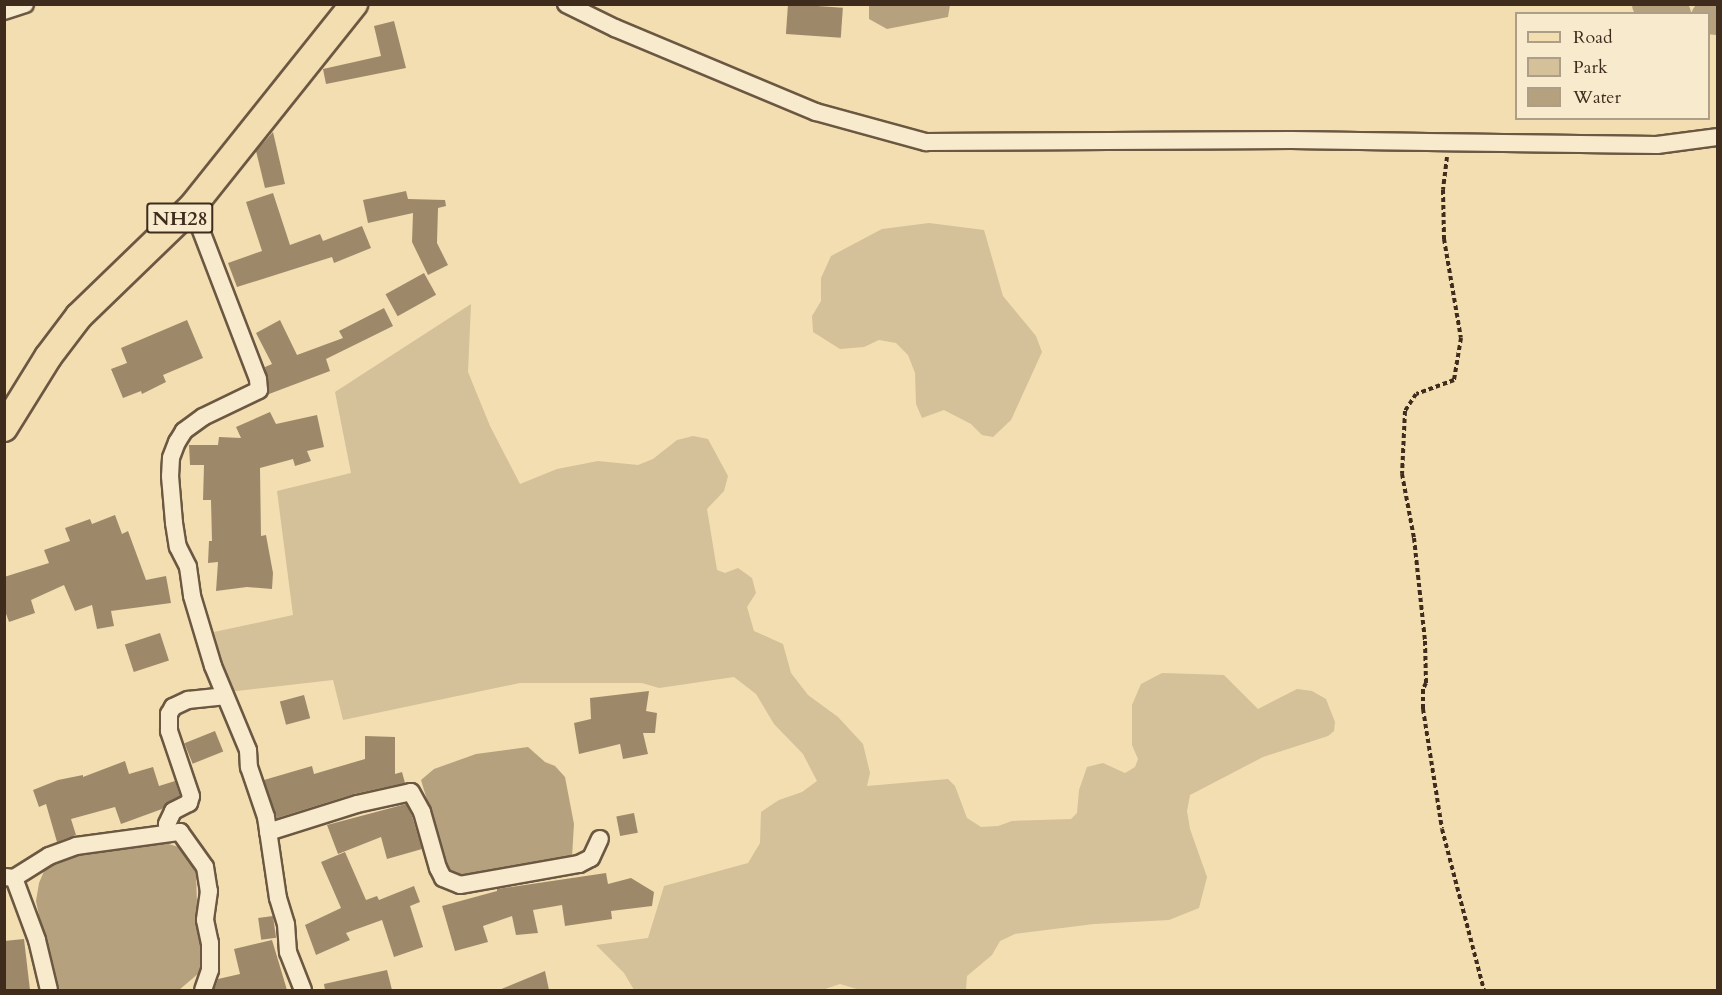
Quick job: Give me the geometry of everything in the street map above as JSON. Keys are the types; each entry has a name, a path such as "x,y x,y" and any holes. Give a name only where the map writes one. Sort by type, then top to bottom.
{"main road":[{"name":"NH28","path":"4,428 48,357 79,316 192,207 354,4"}],"street":[{"path":"4,11 25,4"},
{"path":"566,4 615,28 816,112 926,142 1291,140 1657,145 1718,137"},
{"path":"192,207 258,379 259,390 203,417 184,431 171,458 170,476 178,547 188,567 192,596 224,696 248,750 249,767 268,832 288,952 303,990"},
{"path":"168,833 167,824 173,811 189,802 191,796 170,731 169,714 173,707 188,699 224,696"},
{"path":"268,832 357,804 411,792 422,812 443,878 460,885 579,864 591,858 600,839"},
{"path":"49,990 37,940 9,878 49,856 76,846 180,832 205,867 209,891 206,920 210,943 210,970 203,990"}],"path":[{"path":"1448,142 1443,190 1444,239 1461,338 1454,380 1416,394 1405,411 1402,474 1414,538 1425,640 1426,683 1423,689 1422,709 1442,829 1484,990"}],"green space":[{"path":"929,223 984,230 1003,296 1036,336 1042,352 1011,420 993,437 982,435 971,424 944,410 922,418 916,404 915,373 908,355 896,343 879,340 864,347 840,349 813,332 812,316 821,301 821,278 831,256 882,229"},
{"path":"471,304 468,372 490,426 520,484 557,469 598,461 638,465 653,459 677,440 693,436 708,439 728,476 724,491 707,509 717,570 725,573 738,568 752,578 756,593 747,607 754,631 783,644 791,673 808,695 838,717 863,744 870,773 867,786 948,779 955,786 967,818 981,827 998,826 1012,821 1071,819 1077,813 1079,790 1087,767 1103,763 1125,773 1135,767 1138,759 1132,745 1132,705 1141,684 1162,673 1224,675 1258,709 1297,689 1312,691 1326,699 1335,722 1334,731 1328,736 1263,757 1190,795 1187,811 1190,829 1207,877 1199,908 1169,920 1094,924 1015,934 1000,941 992,955 967,976 966,990 860,990 840,984 822,990 634,990 624,973 596,945 648,938 664,886 748,863 760,843 761,812 779,800 802,792 817,781 803,754 774,724 756,694 734,677 659,688 642,683 520,683 343,720 333,680 228,692 214,632 293,615 277,491 351,473 335,392"}],"water":[{"path":"869,4 950,5 948,17 887,29 869,19"},
{"path":"528,747 545,762 555,766 565,777 574,824 572,857 451,880 421,780 434,769 476,754"},
{"path":"165,843 179,847 187,854 196,874 198,932 204,957 199,973 179,990 54,990 36,901 39,883 47,864 93,851"}],"building":[{"path":"788,4 843,8 841,38 786,34"},
{"path":"394,21 406,68 326,84 323,69 381,56 374,26"},
{"path":"273,132 285,184 265,188 256,151"},
{"path":"406,191 408,199 445,200 446,206 438,208 437,243 448,265 428,275 412,242 413,213 368,223 363,200"},
{"path":"273,193 290,245 320,234 323,241 362,226 371,248 334,263 332,257 237,287 228,263 262,251 246,202"},
{"path":"424,273 436,295 398,316 386,294"},
{"path":"384,308 393,326 326,359 330,371 269,394 265,367 272,364 256,333 280,320 297,355 343,338 339,331"},
{"path":"187,320 203,358 163,375 166,382 142,394 141,391 123,398 111,369 127,363 121,348"},
{"path":"270,412 276,424 317,415 324,447 307,451 311,461 295,466 293,459 260,468 261,536 266,535 273,573 272,589 247,587 216,591 218,562 208,563 209,541 212,541 211,500 203,500 204,465 190,465 189,445 218,445 219,437 241,438 236,427"},
{"path":"115,515 122,534 128,531 146,580 166,576 171,603 111,611 114,626 97,629 92,605 75,611 64,585 31,600 35,613 9,622 4,608 4,577 49,563 44,550 70,541 65,528 90,519 92,524"},
{"path":"160,633 169,661 134,672 125,644"},
{"path":"649,691 646,711 657,713 655,733 643,733 648,754 623,759 620,744 579,754 574,723 591,719 590,698"},
{"path":"304,695 310,718 286,725 280,701"},
{"path":"215,731 223,751 193,764 184,743"},
{"path":"365,736 395,737 395,774 402,772 405,783 354,794 277,818 264,780 312,766 314,774 365,759"},
{"path":"125,761 129,774 153,767 159,786 175,781 180,796 168,802 162,809 121,824 115,807 71,819 76,835 57,842 46,804 39,807 33,790 58,780 83,775 83,777"},
{"path":"406,804 422,849 387,859 381,837 338,854 327,825"},
{"path":"634,813 638,833 620,836 616,816"},
{"path":"345,852 366,900 377,896 379,900 414,886 420,902 410,906 423,947 394,957 382,920 346,933 350,940 316,955 305,925 341,908 321,862"},
{"path":"606,873 608,884 631,878 654,892 652,906 611,911 612,919 565,926 562,905 533,910 538,933 516,935 512,916 483,926 488,942 455,951 442,906 497,891 497,889"},
{"path":"273,916 276,938 261,940 258,918"},
{"path":"24,939 30,990 4,990 4,941"},
{"path":"272,940 287,990 214,990 218,979 240,974 234,949"},
{"path":"387,970 392,990 325,990 324,984"},
{"path":"545,971 549,990 499,990"}],"waterway":[{"path":"1649,4 1669,12"},
{"path":"1710,17 1718,18"}]}
